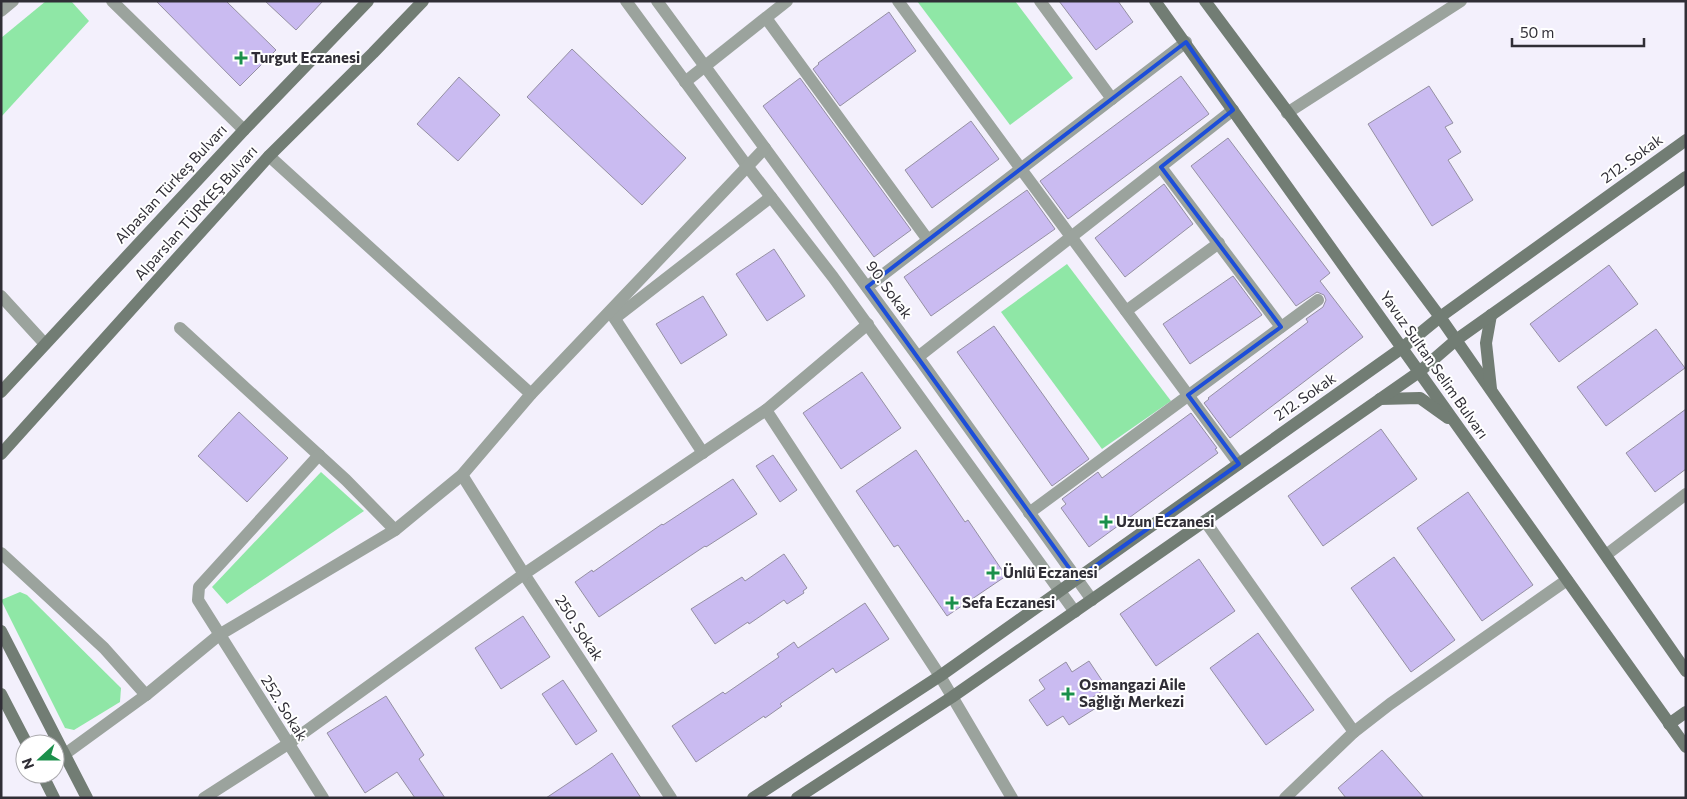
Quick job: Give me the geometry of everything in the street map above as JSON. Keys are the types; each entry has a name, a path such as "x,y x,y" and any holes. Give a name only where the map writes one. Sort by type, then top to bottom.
{"main road":[{"name":"Alpaslan Türkeş Bulvarı","path":"1,392 244,130 368,1"},
{"name":"Alparslan TÜRKEŞ Bulvarı","path":"1,454 268,156 423,1"},
{"name":"Yavuz Sultan Selim Bulvarı","path":"1155,1 1686,747"},
{"name":"Yavuz Sultan Selim Bulvarı","path":"1205,1 1440,317 1686,670"},
{"name":"212. Sokak","path":"752,798 940,676 1402,348 1440,317 1686,140"},
{"path":"797,798 952,697 1206,521 1419,372 1456,340 1686,177"},
{"path":"1491,315 1486,342 1491,390"},
{"path":"1380,399 1420,398 1458,426"},
{"path":"1,631 55,734"},
{"path":"1,694 22,734"},
{"path":"1669,724 1686,712"},
{"path":"65,754 87,798"},
{"path":"47,784 54,798"}],"street":[{"path":"1,10 12,1"},
{"path":"112,1 244,130"},
{"path":"626,1 747,166 834,277 1075,612"},
{"name":"90. Sokak","path":"657,1 918,357 1092,600"},
{"path":"685,82 787,1"},
{"path":"898,1 1239,464"},
{"path":"1040,1 1112,98"},
{"path":"1287,113 1461,1"},
{"path":"766,18 928,240"},
{"path":"867,287 1186,42"},
{"path":"918,357 1233,110"},
{"path":"65,754 146,694 219,635 395,530 462,475 531,394 612,314 765,148"},
{"path":"268,156 531,394"},
{"path":"1161,167 1281,327"},
{"path":"612,314 771,197"},
{"path":"1126,311 1219,243"},
{"path":"1,296 45,344"},
{"path":"1029,513 1318,300"},
{"path":"612,314 703,453"},
{"path":"204,798 288,744 524,574 766,410 868,324"},
{"path":"180,328 346,480 395,530"},
{"path":"766,410 940,676 1012,798"},
{"name":"252. Sokak","path":"318,455 199,586 198,600 323,798"},
{"name":"250. Sokak","path":"462,475 524,574 671,798"},
{"path":"1606,555 1686,494"},
{"path":"1206,521 1354,732"},
{"path":"1,553 104,648 146,694"},
{"path":"1285,798 1354,732 1390,704 1567,580"}],"highlighted area":[{"path":"1186,42 1233,110 1161,167 1281,327 1188,395 1239,464 1077,579 867,287"}],"green space":[{"path":"46,1 71,1 89,21 1,117 1,38"},
{"path":"917,1 1015,1 1073,78 1010,125"},
{"path":"1067,264 1171,401 1102,449 1001,312"},
{"path":"321,472 364,511 227,604 212,587"},
{"path":"20,592 27,595 121,688 120,702 74,730 65,728 1,600"}],"building":[{"path":"156,1 226,1 276,50 240,86"},
{"path":"265,1 323,1 296,30"},
{"path":"1059,1 1118,1 1133,22 1096,50"},
{"path":"889,12 916,51 840,106 813,69 818,63"},
{"path":"572,49 686,158 642,205 527,97"},
{"path":"1181,76 1209,114 1068,219 1040,181"},
{"path":"459,77 500,115 458,161 417,124"},
{"path":"800,78 911,230 874,257 763,106"},
{"path":"1429,86 1453,123 1445,127 1461,152 1448,160 1473,200 1432,226 1368,124"},
{"path":"971,121 999,159 932,208 905,170"},
{"path":"1228,138 1330,273 1320,281 1363,337 1230,438 1204,403 1308,322 1306,319 1323,307 1326,300 1324,295 1317,292 1296,306 1191,166"},
{"path":"1164,184 1193,224 1125,277 1095,238"},
{"path":"1027,190 1055,229 931,316 904,277"},
{"path":"774,249 805,296 767,321 736,274"},
{"path":"1609,265 1638,304 1559,362 1530,324"},
{"path":"1233,276 1262,315 1190,364 1163,324"},
{"path":"703,296 727,335 681,364 656,324"},
{"path":"994,326 1089,459 1052,486 957,352"},
{"path":"1656,329 1685,368 1606,426 1577,387"},
{"path":"862,372 901,428 841,469 803,413"},
{"path":"1686,409 1686,469 1655,492 1626,453"},
{"path":"239,412 288,458 247,502 198,456"},
{"path":"1191,413 1217,448 1215,449 1218,453 1089,547 1061,508 1066,504 1062,499 1098,472 1102,478"},
{"path":"1381,429 1417,479 1323,546 1288,496"},
{"path":"916,450 965,522 968,520 1006,576 947,616 898,545 894,547 856,491"},
{"path":"773,455 797,490 780,502 756,466"},
{"path":"733,479 757,514 705,546 599,617 575,582"},
{"path":"1468,492 1533,585 1482,621 1417,528"},
{"path":"784,554 807,588 803,591 804,593 787,604 784,600 715,644 691,609 742,577 745,581"},
{"path":"1394,557 1455,640 1411,672 1351,588"},
{"path":"1199,559 1235,611 1156,666 1120,614"},
{"path":"865,603 889,639 836,673 833,668 780,704 782,706 765,718 764,716 696,762 672,726 723,692 725,694 779,657 777,654 794,642 798,648"},
{"path":"523,616 550,657 501,689 475,648"},
{"path":"1258,633 1314,710 1266,745 1210,668"},
{"name":"Osmangazi Aile Sağlığı Merkezi","path":"1089,661 1107,688 1090,699 1096,708 1069,725 1063,716 1047,726 1029,700 1045,689 1039,680 1066,662 1072,672"},
{"path":"563,680 597,731 576,745 542,694"},
{"path":"386,696 424,755 419,759 445,798 415,798 397,772 365,793 327,733"},
{"path":"1382,750 1424,798 1346,798 1338,788"},
{"path":"612,753 641,798 546,798 591,768"}],"place":[{"name":"Turgut Eczanesi","path":"241,58"},
{"name":"Uzun Eczanesi","path":"1106,522"},
{"name":"Ünlü Eczanesi","path":"993,573"},
{"name":"Sefa Eczanesi","path":"952,603"},
{"name":"Osmangazi Aile Sağlığı Merkezi","path":"1068,694"}]}
